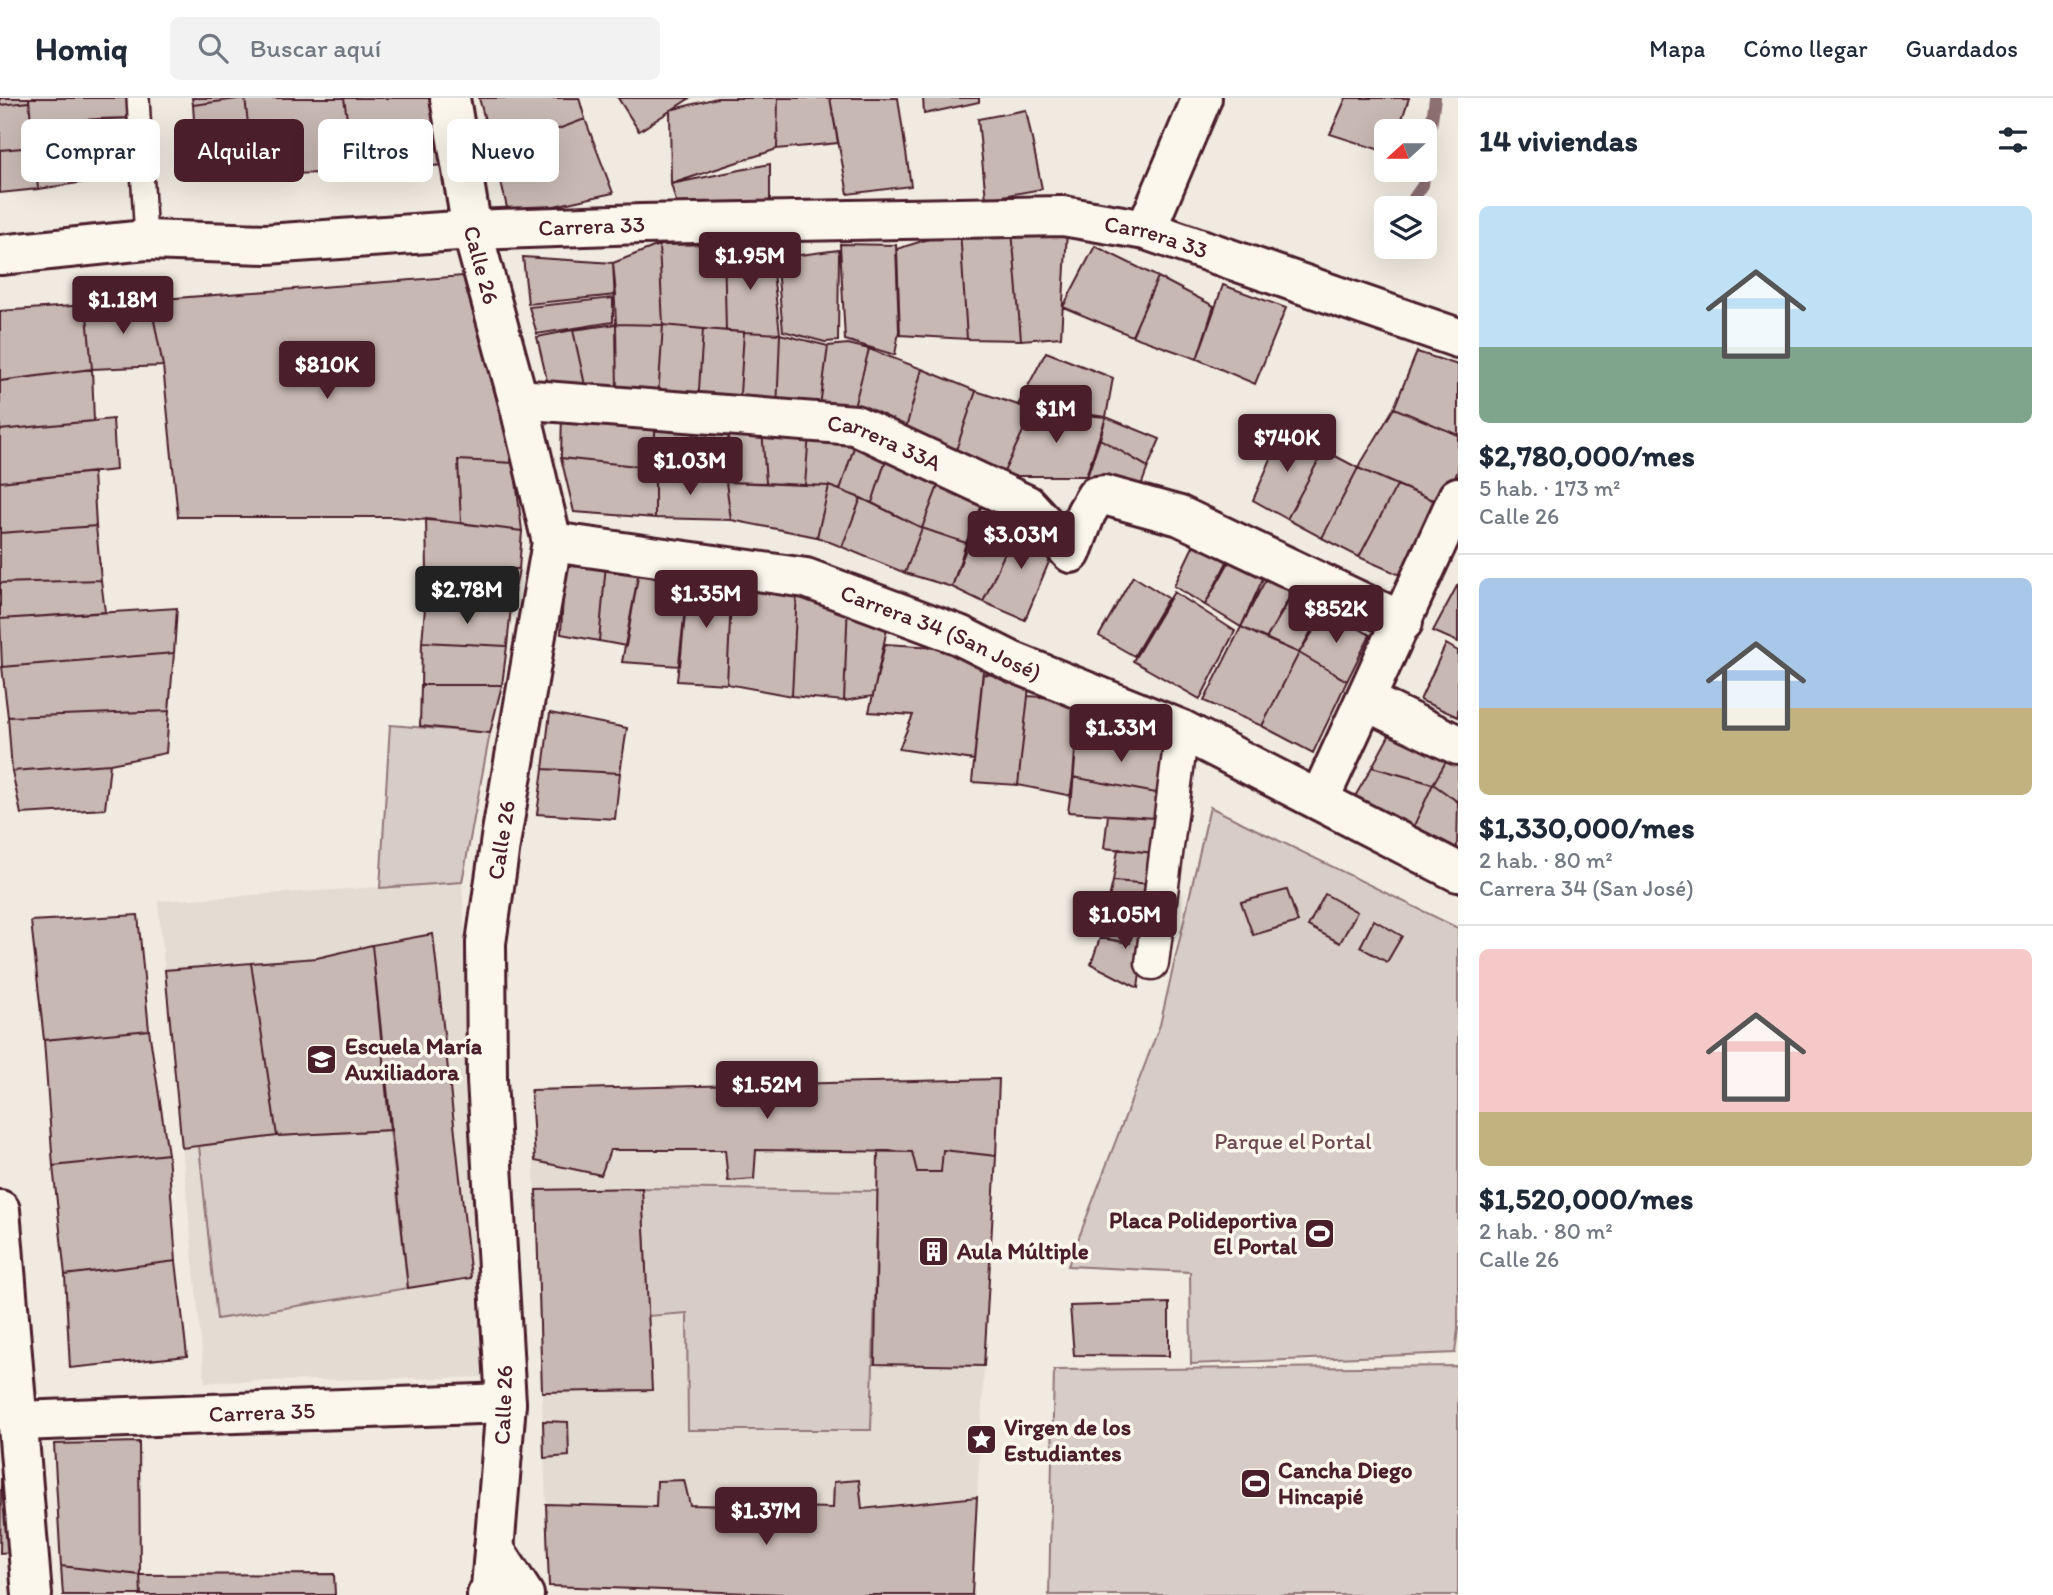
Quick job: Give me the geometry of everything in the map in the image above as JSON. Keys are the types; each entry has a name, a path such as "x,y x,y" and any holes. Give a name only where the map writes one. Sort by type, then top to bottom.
{"street":[{"name":"Calle 26","path":"450,98 472,230 518,399 552,542 500,838 486,943 487,1080 506,1403 494,1549 511,1593"},
{"path":"1146,230 1202,98"},
{"name":"Carrera 33","path":"0,255 146,240 267,244 472,230 1063,216 1146,230 1458,338"},
{"name":"Carrera 33A","path":"518,399 855,425 1027,505 1071,553 1086,513 1096,496 1104,495 1180,516 1403,622"},
{"path":"1320,800 1403,622 1448,552 1458,497"},
{"name":"Carrera 34 (San José)","path":"552,542 806,578 959,635 1013,662 1182,730 1458,872"},
{"path":"1366,701 1458,745"},
{"path":"1152,963 1182,730"},
{"path":"0,1210 19,1422 21,1586"},
{"name":"Carrera 35","path":"19,1422 506,1403"}],"lane":[{"path":"138,98 146,240"}],"shaded area":[{"name":"Escuela María Auxiliadora","path":"462,882 487,1377 205,1382 158,901"},
{"path":"999,1079 972,1595 812,1595 549,1586 531,1090"}],"green space":[{"path":"390,725 490,733 462,882 380,888"},
{"name":"Parque el Portal","path":"1210,807 1458,928 1458,1329 1455,1353 1191,1364 1190,1272 1068,1266 1160,1025"},
{"path":"390,1130 408,1288 217,1319 199,1146 277,1136"},
{"path":"642,1188 878,1191 871,1430 688,1430 687,1313 648,1316"},
{"name":"Cancha Diego Hincapié","path":"1458,1366 1458,1595 1049,1595 1054,1370"}],"building":[{"path":"0,98 29,98 29,102 0,105"},
{"path":"29,98 127,98 130,118 110,119 31,119"},
{"path":"192,98 245,98 193,105"},
{"path":"245,98 247,119 194,119 193,105"},
{"path":"245,98 344,98 347,119 318,119 318,173 304,174 304,119 247,119"},
{"path":"344,98 432,98 444,165 433,166 433,119 347,119"},
{"path":"479,98 579,98 585,119 559,129 559,119 485,119"},
{"path":"618,98 690,98 639,131"},
{"path":"717,98 778,98 777,149 671,184 670,110"},
{"path":"778,98 830,98 838,143 777,149"},
{"path":"830,98 898,98 911,186 848,194"},
{"path":"923,98 979,98 979,102 924,114"},
{"path":"1346,98 1409,98 1402,119 1374,119 1374,148 1330,134"},
{"path":"29,102 31,119 21,119 21,148 0,150 0,105"},
{"path":"1026,110 1042,189 986,199 978,119"},
{"path":"585,119 613,193 509,216 501,182 559,182 559,129"},
{"path":"21,148 21,182 37,182 38,189 0,193 0,150"},
{"path":"770,164 770,214 680,216 671,184"},
{"path":"37,182 85,182 38,189"},
{"path":"960,229 967,339 900,335 897,249"},
{"path":"960,229 1012,230 1021,340 967,339"},
{"path":"1012,230 1067,231 1061,337 1021,340"},
{"path":"724,244 726,331 663,325 659,245"},
{"path":"724,244 771,255 780,334 726,331"},
{"path":"840,244 896,245 899,331 895,355 845,340"},
{"path":"659,245 663,325 616,324 613,263"},
{"path":"1095,246 1158,277 1132,336 1063,307"},
{"path":"839,250 838,341 825,342 783,331 776,258"},
{"path":"523,257 613,263 616,295 528,304"},
{"path":"463,276 514,463 458,460 461,523 393,517 178,517 163,366 150,300"},
{"path":"1158,277 1214,306 1197,359 1132,336"},
{"path":"1223,285 1286,308 1255,384 1197,359"},
{"path":"613,298 613,322 537,334 529,307"},
{"path":"150,300 163,366 92,369 86,305"},
{"path":"86,305 92,369 0,381 0,311"},
{"path":"616,324 617,393 585,385 573,330"},
{"path":"616,324 663,325 658,398 617,393"},
{"path":"663,325 703,329 698,405 658,398"},
{"path":"703,329 744,332 739,409 698,405"},
{"path":"573,330 585,385 549,389 537,337"},
{"path":"744,332 780,334 777,412 739,409"},
{"path":"780,334 828,346 819,414 777,412"},
{"path":"848,344 869,349 852,415 819,414 828,346"},
{"path":"869,349 922,369 905,432 852,415"},
{"path":"1046,352 1113,378 1106,417 1018,405"},
{"path":"1417,352 1458,365 1458,435 1394,408"},
{"path":"92,369 94,421 0,430 0,381"},
{"path":"922,369 976,391 955,453 905,432"},
{"path":"976,391 1033,410 1002,476 955,453"},
{"path":"1394,408 1458,435 1458,471 1442,504 1358,468"},
{"path":"1033,410 1106,417 1086,476 1002,476"},
{"path":"562,412 655,421 655,468 561,458"},
{"path":"1106,417 1160,439 1148,467 1100,439"},
{"path":"113,419 116,470 0,482 0,430"},
{"path":"655,421 693,426 696,476 655,468"},
{"path":"693,426 729,427 726,482 696,476"},
{"path":"729,427 762,429 766,483 726,482"},
{"path":"762,429 809,433 805,485 766,483"},
{"path":"1283,431 1324,450 1287,519 1253,500"},
{"path":"809,433 857,438 840,490 829,486 805,485"},
{"path":"857,438 888,453 872,503 840,490"},
{"path":"1100,439 1148,467 1138,494 1084,486"},
{"path":"1324,450 1358,468 1322,538 1287,519"},
{"path":"888,453 941,478 922,528 872,503"},
{"path":"561,458 655,468 655,518 574,512"},
{"path":"458,460 514,463 522,531 461,523"},
{"path":"655,468 726,482 731,520 655,518"},
{"path":"1358,468 1397,485 1359,557 1322,538"},
{"path":"93,472 96,526 0,533 0,482"},
{"path":"941,478 982,505 966,543 922,528"},
{"path":"726,482 829,486 817,537 731,520"},
{"path":"1397,485 1442,504 1400,575 1359,557"},
{"path":"829,486 861,498 842,547 817,537"},
{"path":"861,498 922,528 905,573 842,547"},
{"path":"982,505 1019,521 983,602 952,587"},
{"path":"426,519 522,531 519,569 427,570"},
{"path":"1019,521 1058,540 1025,620 983,602"},
{"path":"96,526 101,580 0,583 0,533"},
{"path":"922,528 966,543 952,587 905,573"},
{"path":"1199,534 1231,554 1205,605 1174,586"},
{"path":"1233,555 1265,574 1241,627 1205,605"},
{"path":"565,556 606,564 599,641 561,634"},
{"path":"606,564 640,565 626,646 599,641"},
{"path":"640,565 689,572 680,666 622,662"},
{"path":"519,569 511,607 425,608 427,570"},
{"path":"689,572 732,579 727,684 677,681"},
{"path":"1268,575 1293,591 1266,639 1241,627"},
{"path":"1133,576 1168,598 1134,656 1099,636"},
{"path":"732,579 797,590 792,696 727,684"},
{"path":"101,580 105,612 0,619 0,583"},
{"path":"1458,584 1458,642 1433,631"},
{"path":"797,590 848,601 844,701 792,696"},
{"path":"1295,591 1324,608 1299,653 1266,639"},
{"path":"1174,592 1235,631 1200,699 1133,661"},
{"path":"848,601 889,619 873,696 844,701"},
{"path":"511,607 507,646 422,642 425,608"},
{"path":"177,608 174,653 2,667 0,619"},
{"path":"1327,610 1370,635 1347,681 1299,653"},
{"path":"1241,627 1299,653 1262,726 1204,701"},
{"path":"422,642 507,646 502,685 421,685"},
{"path":"885,644 985,650 974,760 899,749 913,715 869,712"},
{"path":"1446,644 1458,651 1458,717 1420,700"},
{"path":"174,653 169,711 8,717 2,667"},
{"path":"1299,653 1347,681 1313,753 1262,726"},
{"path":"983,674 1030,678 1018,785 972,782"},
{"path":"421,685 502,685 490,733 420,726"},
{"path":"1028,696 1080,700 1072,796 1018,785"},
{"path":"169,711 166,753 110,764 12,771 8,717"},
{"path":"550,713 627,728 620,773 543,769"},
{"path":"1391,732 1447,760 1433,784 1372,767"},
{"path":"1076,738 1169,747 1161,794 1073,777"},
{"path":"1447,760 1458,765 1458,802 1433,784"},
{"path":"110,764 105,809 21,814 12,771"},
{"path":"1372,767 1433,784 1413,828 1354,798"},
{"path":"543,769 620,773 615,819 537,814"},
{"path":"1073,777 1161,794 1155,818 1068,812"},
{"path":"1433,784 1458,802 1457,849 1413,828"},
{"path":"1108,815 1155,818 1154,853 1104,848"},
{"path":"1118,849 1154,853 1152,884 1113,881"},
{"path":"1113,881 1152,884 1149,908 1136,904 1130,943 1100,938"},
{"path":"1287,890 1298,922 1253,935 1241,902"},
{"path":"1325,894 1357,912 1340,943 1308,926"},
{"path":"1136,904 1149,908 1138,988 1091,964 1100,938 1130,943"},
{"path":"138,915 149,1030 44,1040 31,921"},
{"path":"1374,920 1402,936 1387,962 1360,947"},
{"path":"433,934 471,1278 408,1288 372,945"},
{"path":"372,945 390,1130 277,1136 251,963 317,958"},
{"path":"251,963 277,1136 182,1148 165,970"},
{"path":"149,1030 168,1154 53,1166 44,1040"},
{"path":"999,1079 996,1156 943,1150 941,1172 917,1172 912,1152 756,1150 754,1179 728,1181 725,1150 610,1150 601,1175 535,1161 531,1090"},
{"name":"Aula Múltiple","path":"943,1150 996,1156 984,1366 875,1364 878,1151 912,1152 917,1172 941,1172"},
{"path":"168,1154 176,1261 65,1275 53,1166"},
{"path":"642,1188 652,1390 542,1392 536,1190"},
{"path":"176,1261 187,1356 70,1368 65,1275"},
{"path":"1169,1303 1169,1356 1074,1355 1070,1306"},
{"path":"543,1421 568,1422 569,1456 544,1458"},
{"path":"139,1442 140,1575 61,1566 54,1444"},
{"path":"1,1478 11,1552 0,1553"},
{"path":"684,1480 690,1505 833,1508 834,1482 859,1480 862,1509 977,1497 972,1595 812,1595 549,1586 546,1504 656,1507 657,1481"},
{"path":"61,1566 140,1575 141,1595 63,1595"},
{"path":"334,1574 335,1595 141,1595 140,1575"}],"waterway":[{"path":"1415,196 1423,185 1435,98"}],"place":[{"name":"Escuela María Auxiliadora","path":"322,1059"},
{"name":"Placa Polideportiva El Portal","path":"1320,1233"},
{"name":"Aula Múltiple","path":"934,1251"},
{"name":"Virgen de los Estudiantes","path":"981,1440"},
{"name":"Cancha Diego Hincapié","path":"1255,1483"}]}
